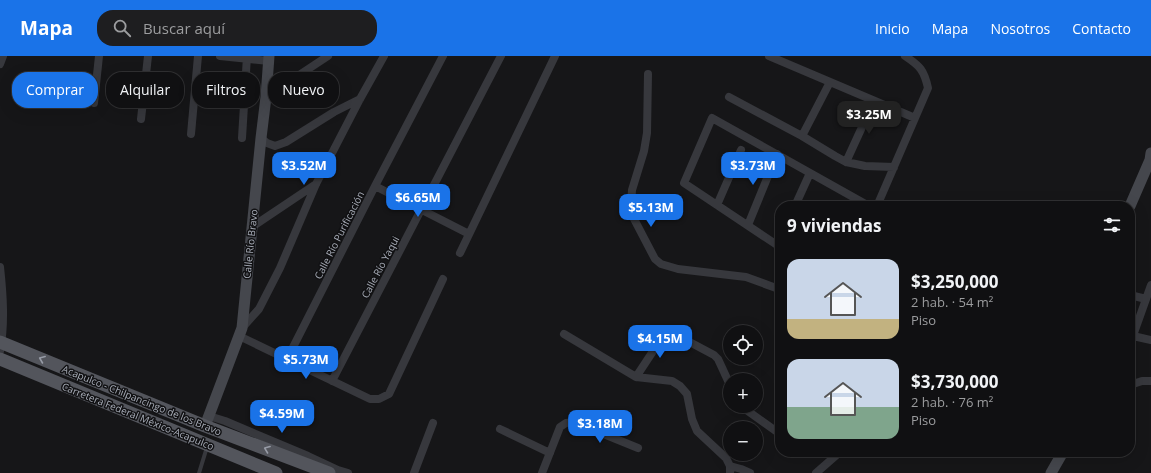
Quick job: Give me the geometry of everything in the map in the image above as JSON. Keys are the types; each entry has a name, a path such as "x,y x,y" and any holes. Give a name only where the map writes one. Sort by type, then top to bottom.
{"main road":[{"name":"Acapulco - Chilpancingo de los Bravo","path":"1,345 207,421 329,473"},
{"name":"Carretera Federal México-Acapulco","path":"0,359 276,473"}],"street":[{"path":"0,64 3,56"},
{"path":"97,72 99,56"},
{"path":"141,119 148,56"},
{"path":"191,134 198,56"},
{"path":"220,56 269,59"},
{"path":"266,97 328,56"},
{"path":"384,56 360,98 316,184 280,268 258,309 240,332 287,360 370,399 379,399 389,394 443,279"},
{"name":"Calle Río Purificación","path":"287,360 443,56"},
{"name":"Calle Río Yaqui","path":"332,381 501,56"},
{"path":"460,253 555,56"},
{"path":"769,56 915,118"},
{"path":"879,201 928,88 925,75 917,64 905,56"},
{"path":"242,138 247,57"},
{"name":"Calle Río Bravo","path":"207,421 240,332 269,59"},
{"path":"648,74 647,133 644,151 632,190 630,206 633,217 655,259 661,264 678,269 746,278 775,288"},
{"path":"802,136 830,82"},
{"path":"729,97 802,136 846,162 865,166 894,167"},
{"path":"261,138 267,143 275,146 286,142 334,112 360,98"},
{"path":"846,162 874,101"},
{"path":"775,241 748,226 684,184 712,118 860,201"},
{"path":"717,205 740,150"},
{"path":"1132,201 1150,160 1151,153"},
{"path":"748,226 777,154"},
{"path":"796,201 810,173"},
{"path":"252,227 316,184"},
{"path":"375,186 469,234"},
{"path":"0,267 3,297 1,345"},
{"path":"1135,330 1151,285"},
{"path":"1135,296 1146,299"},
{"path":"636,377 667,330 714,355 718,359 724,373"},
{"path":"564,334 636,377 672,381 680,386 687,394 692,418 697,431 726,458 730,470 741,469 750,473"},
{"path":"1135,336 1151,340"},
{"path":"1135,383 1142,381 1151,381"},
{"path":"751,413 775,430"},
{"path":"207,421 225,421 348,473"},
{"path":"542,473 560,427 566,423 574,422 638,448"},
{"path":"414,473 433,423"},
{"path":"500,429 550,452"},
{"path":"816,473 834,457"},
{"path":"1051,473 1061,457"}],"lane":[{"path":"200,473 208,445"}]}
